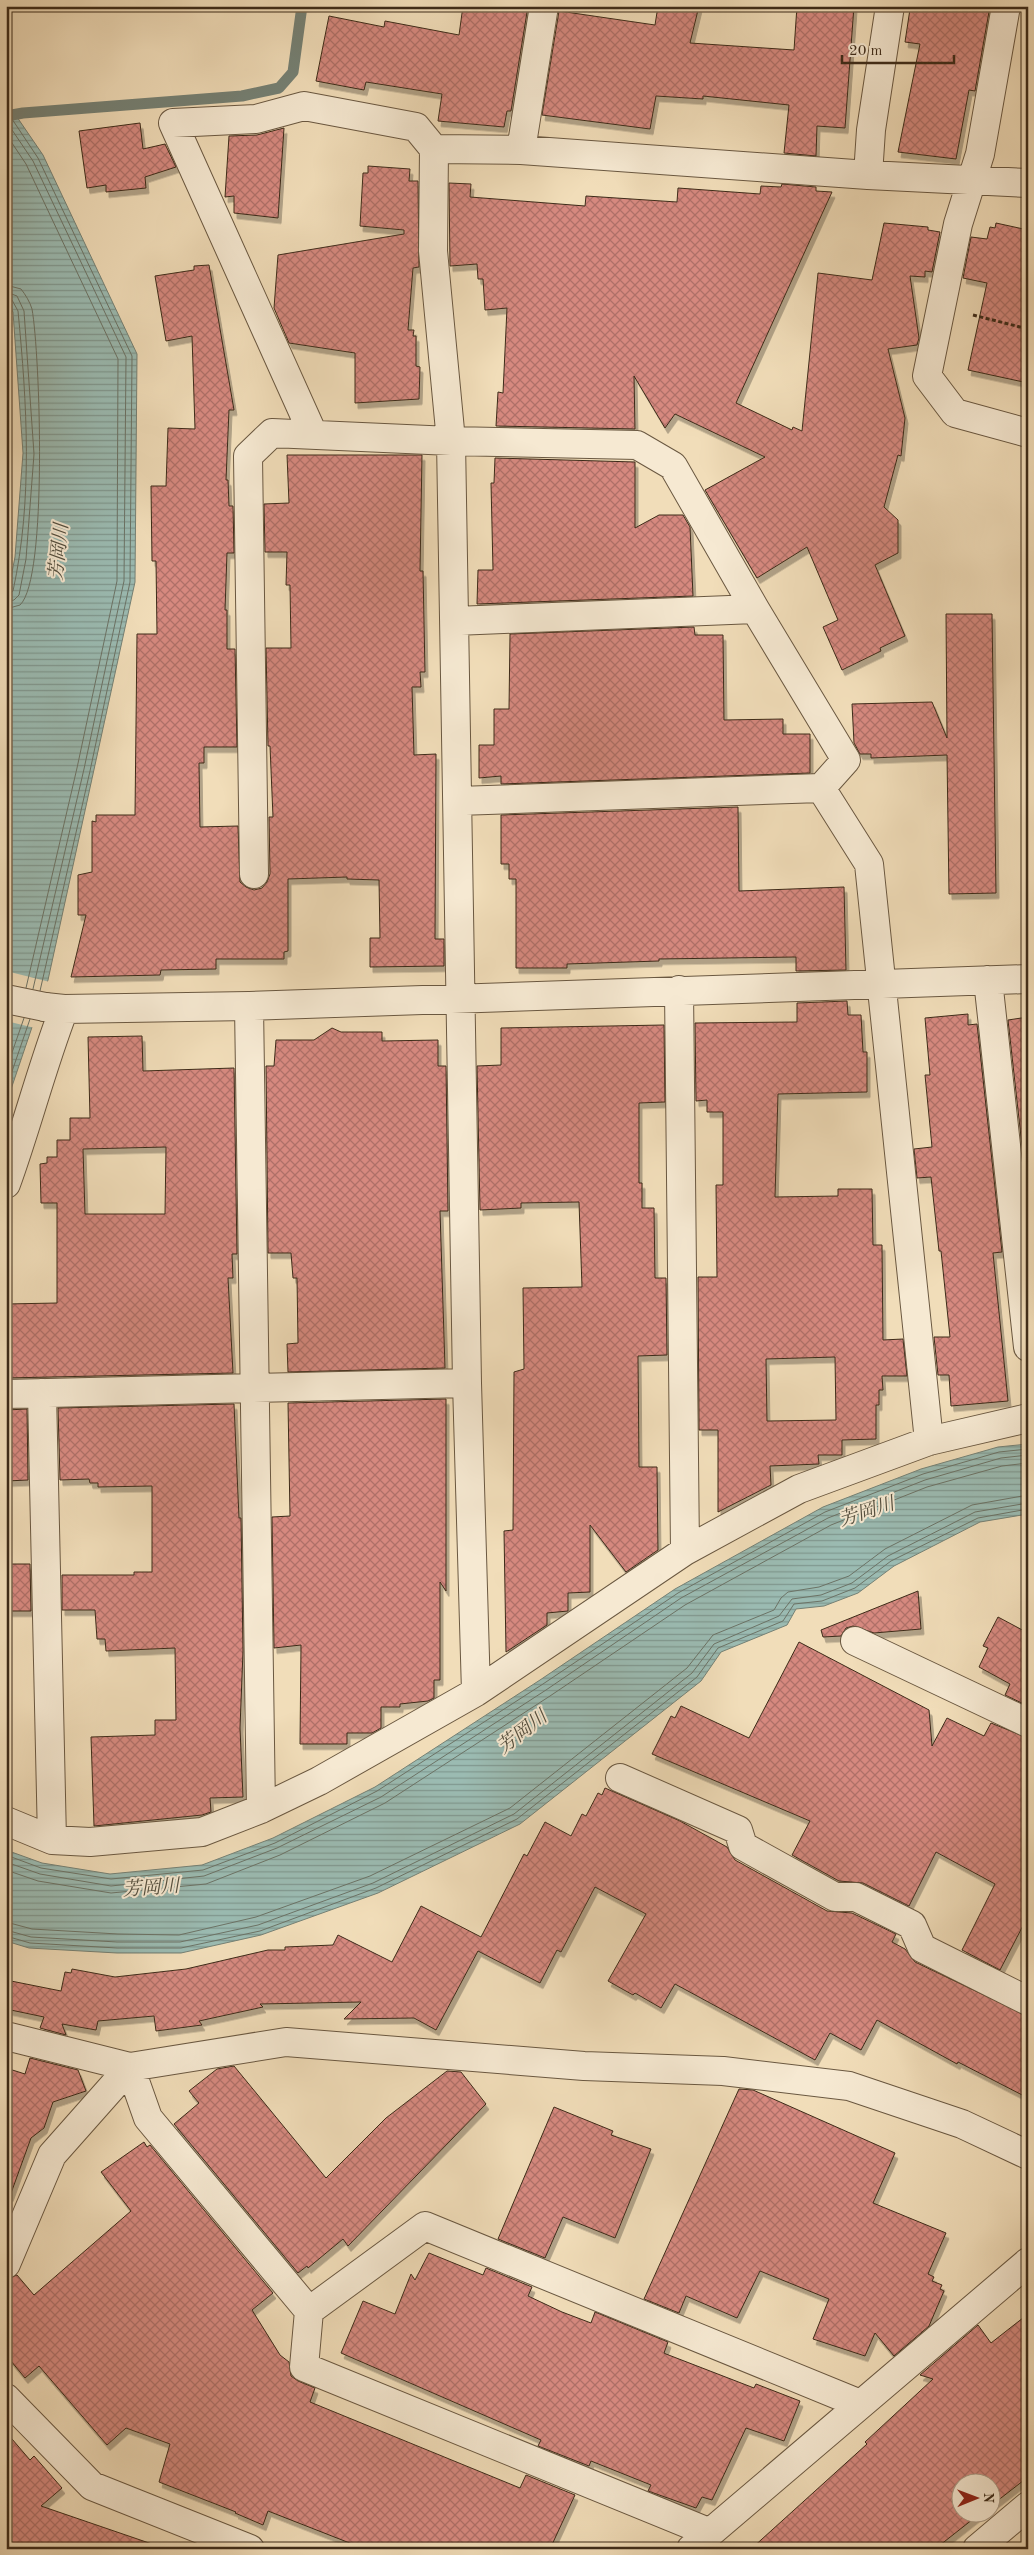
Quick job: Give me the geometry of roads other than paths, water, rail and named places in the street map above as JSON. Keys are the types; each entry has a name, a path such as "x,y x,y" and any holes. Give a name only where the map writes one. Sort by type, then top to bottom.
{"street":[{"path":"521,150 544,6"},
{"path":"868,175 871,130 890,6"},
{"path":"1006,6 980,154 958,224 927,376 955,413 1028,432"},
{"path":"313,434 173,123 256,119 304,106 416,127 434,149 433,251 451,441 462,998 467,1382 476,1692"},
{"path":"434,149 521,150 868,175 1028,183"},
{"path":"254,874 248,456 272,433 451,441 637,445 673,466 755,610 846,760 821,788 458,801"},
{"path":"454,621 755,610"},
{"path":"821,788 869,864 929,1441"},
{"path":"6,999 55,1008 249,1006 1028,979"},
{"path":"988,980 1028,1347"},
{"path":"679,990 685,1551"},
{"path":"249,1006 261,1809"},
{"path":"6,1184 55,1008"},
{"path":"6,1394 467,1382"},
{"path":"42,1393 52,1840"},
{"path":"6,1821 52,1840 90,1842 202,1832 261,1809 319,1781 476,1692 685,1551 799,1489 929,1441 1028,1418"},
{"path":"855,1641 1028,1723"},
{"path":"620,1778 738,1830 743,1846 835,1897 856,1897 912,1925 922,1948 1028,2001"},
{"path":"6,2036 130,2067 286,2042 584,2066 723,2072 849,2086 962,2124 1028,2155"},
{"path":"6,2264 52,2155 130,2067"},
{"path":"130,2067 148,2118 309,2311 304,2368 699,2541 1028,2262"},
{"path":"309,2311 425,2226 860,2404"},
{"path":"6,2398 92,2486 250,2549"},
{"path":"977,2549 1028,2506"}],"water":[{"name":"芳岡川","path":"6,101 43,155 137,354 135,582 48,980 6,1104 6,603 15,557 23,453 13,312 6,300"},
{"name":"芳岡川","path":"1028,1444 1028,1514 980,1522 894,1566 858,1593 824,1606 796,1609 787,1625 721,1652 701,1681 520,1824 378,1893 261,1935 181,1953 117,1953 29,1948 6,1941 6,1850 42,1863 110,1874 202,1865 273,1838 375,1787 540,1680 675,1589 823,1507 921,1469 998,1447"}],"waterway":[{"path":"6,116 23,113 242,96 279,88 293,72 302,6"}]}
